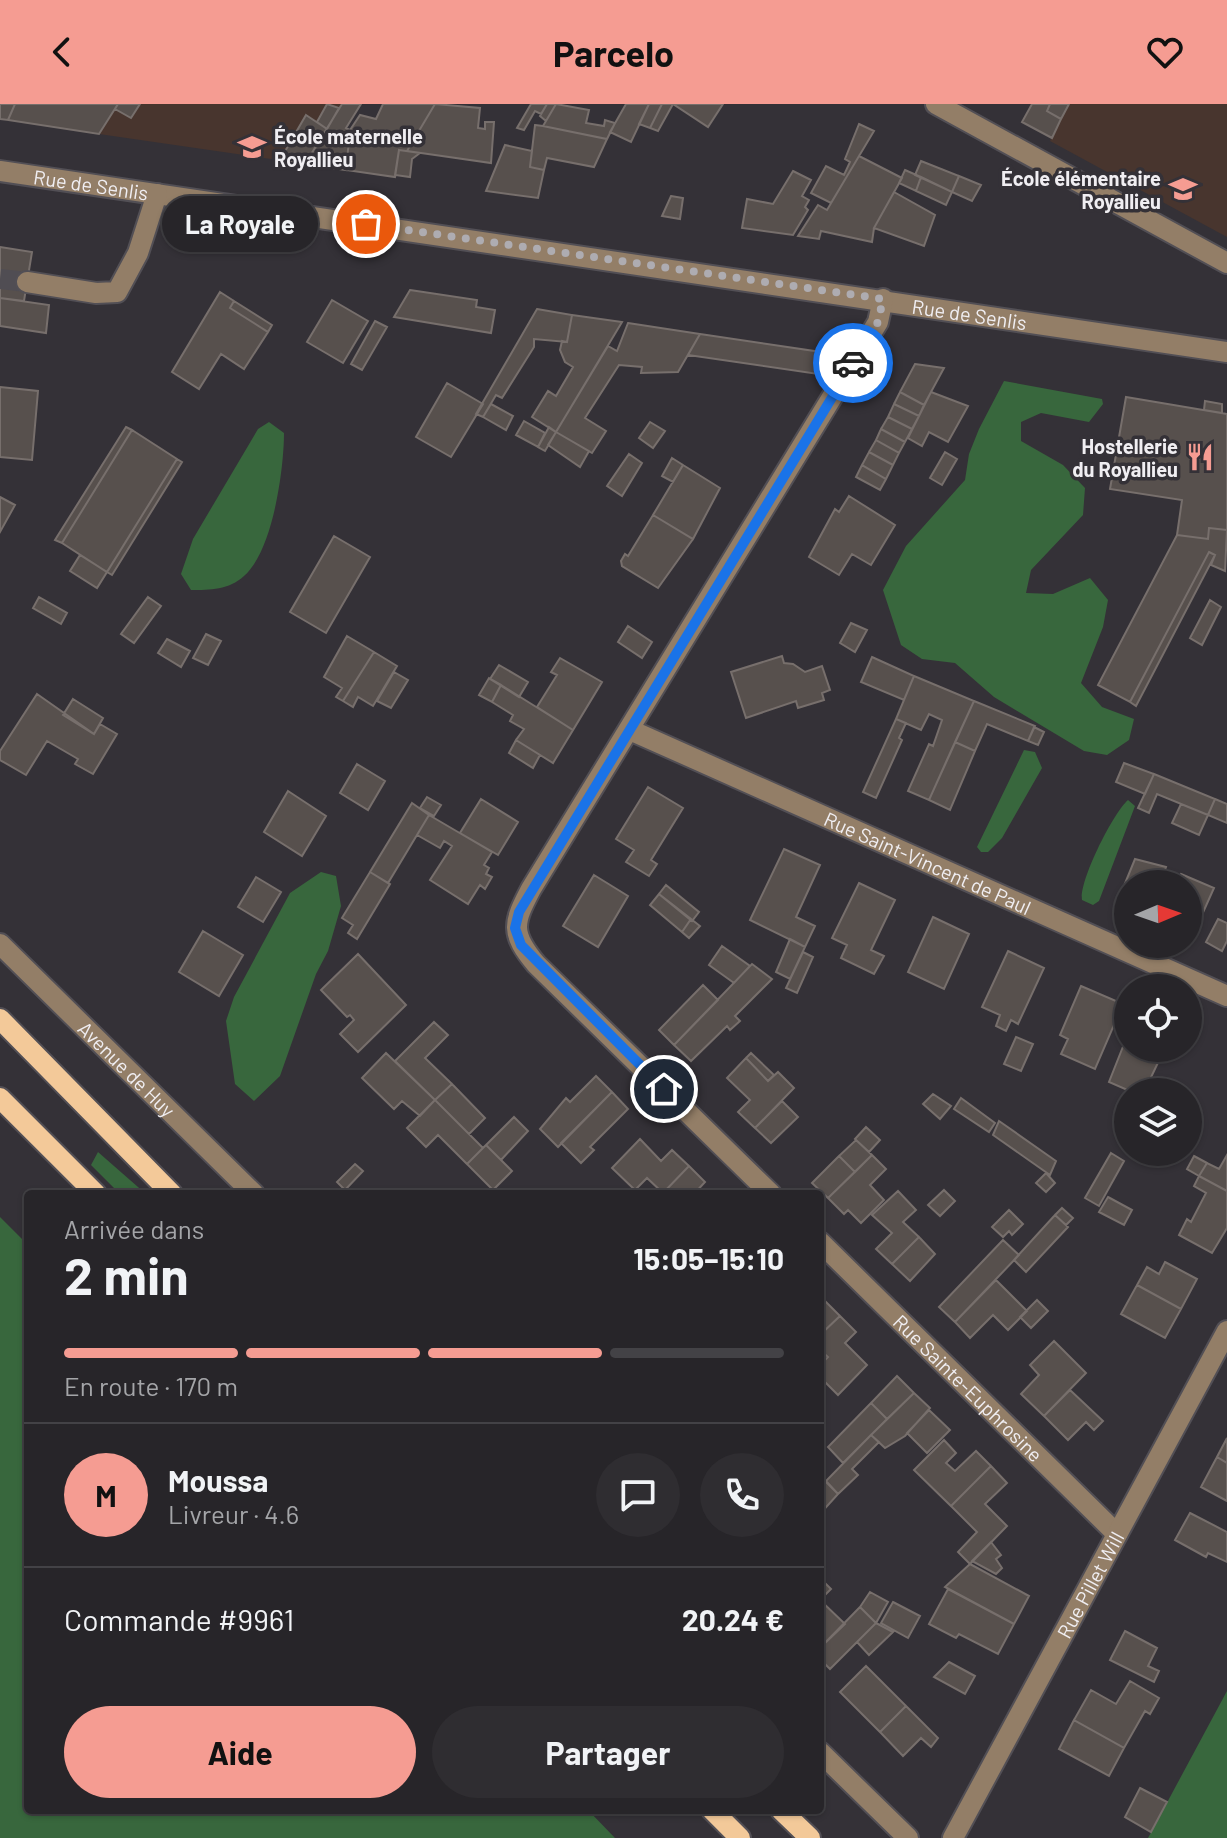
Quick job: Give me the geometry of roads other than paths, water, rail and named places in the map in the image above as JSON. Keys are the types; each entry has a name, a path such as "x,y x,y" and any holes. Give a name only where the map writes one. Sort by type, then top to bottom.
{"main road":[{"path":"0,1019 168,1190"},
{"path":"0,1098 92,1190"},
{"path":"716,1814 740,1838"},
{"path":"785,1814 810,1838"}],"street":[{"path":"936,104 1227,263"},
{"name":"Rue de Senlis","path":"0,171 1227,352"},
{"path":"27,282 96,293 117,292 138,253 157,194"},
{"path":"767,1190 536,964 521,945 515,928 531,889 878,322 883,299"},
{"name":"Rue Saint-Vincent de Paul","path":"630,730 1227,996"},
{"name":"Avenue de Huy","path":"0,944 250,1190"},
{"name":"Rue Sainte-Euphrosine","path":"824,1246 1117,1534"},
{"name":"Rue Pillet Will","path":"953,1838 1227,1331"},
{"path":"824,1756 908,1838"}],"tunnel":[{"path":"0,279 27,282"}],"place":[{"name":"École maternelle Royallieu","path":"252,147"},
{"name":"École élémentaire Royallieu","path":"1183,189"},
{"name":"La Royale","path":"366,224"},
{"name":"Hostellerie du Royallieu","path":"1200,457"}]}
